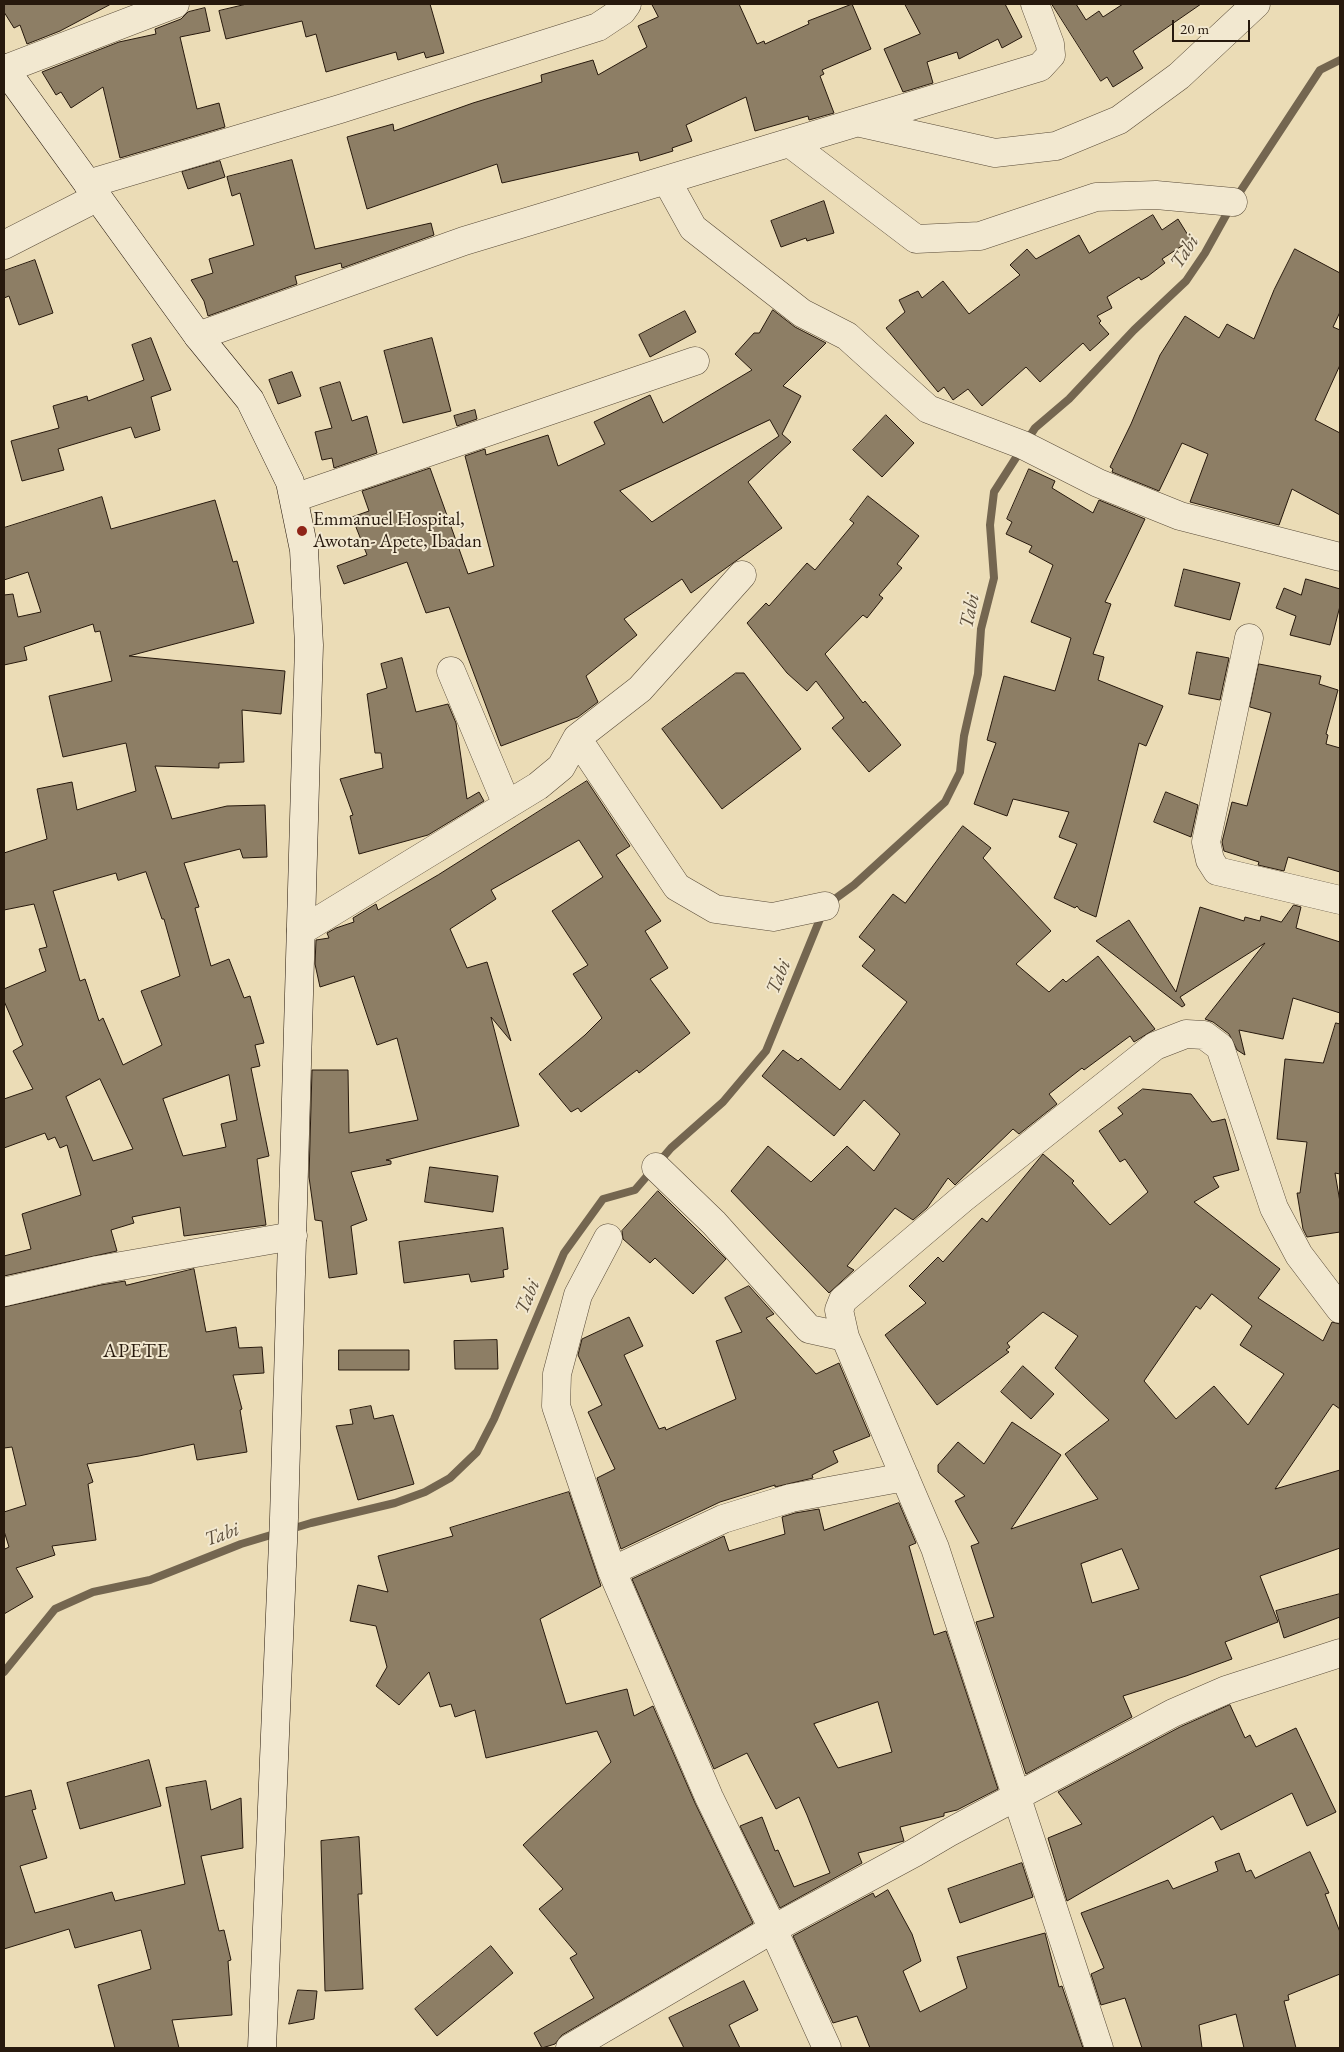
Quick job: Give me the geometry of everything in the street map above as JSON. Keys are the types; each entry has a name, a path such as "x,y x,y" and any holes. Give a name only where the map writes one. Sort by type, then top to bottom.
{"street":[{"path":"175,4 4,68 198,336 250,400 290,482 304,550 309,645 293,1236 284,1518 262,2048"},
{"path":"4,245 93,190 598,27 622,11 627,4"},
{"path":"198,336 464,241 791,144 1040,67 1051,56 1050,44 1035,4"},
{"path":"859,123 995,153 1056,146 1119,120 1179,76 1256,4"},
{"path":"791,144 916,239 980,236 1096,197 1156,195 1233,202"},
{"path":"667,181 693,228 802,313 847,336 928,409 1023,445 1098,483 1180,516 1340,557"},
{"path":"294,498 695,361"},
{"path":"301,932 538,786 561,767 577,738 640,689 742,575"},
{"path":"1248,638 1206,842 1210,860 1217,871 1340,900"},
{"path":"451,672 507,805"},
{"path":"577,738 677,887 715,909 773,917 825,906"},
{"path":"1099,2048 935,1548 845,1337 839,1310 844,1300 962,1199 1155,1046 1186,1034 1204,1035 1220,1047 1274,1208 1300,1255 1340,1309"},
{"path":"656,1167 714,1223 809,1329 845,1337"},
{"path":"4,1292 98,1270 293,1236"},
{"path":"608,1238 578,1295 557,1374 556,1406 612,1571 709,1797 773,1929 826,2048"},
{"path":"612,1571 723,1519 791,1498 905,1477"},
{"path":"570,2048 773,1929 1173,1714 1226,1690 1340,1653"}],"building":[{"path":"4,4 111,4 60,31 27,44 20,25 14,28 4,12"},
{"path":"247,4 430,4 444,53 426,58 424,52 398,60 396,52 326,72 316,34 306,37 302,21 226,39 219,11"},
{"path":"652,4 739,4 757,44 764,41 765,44 809,24 808,21 852,4 871,49 822,70 824,74 820,76 834,113 809,120 808,116 755,131 746,97 686,125 692,141 672,148 673,151 640,161 638,152 502,183 497,164 367,209 347,137 393,124 394,131 473,103 542,82 541,75 593,60 598,75 647,47 638,26 658,17"},
{"path":"905,4 1005,4 1022,37 1002,48 998,39 959,59 957,52 927,62 933,83 903,92 884,49 920,34"},
{"path":"1052,4 1076,4 1086,20 1099,11 1103,17 1123,4 1201,4 1133,51 1143,68 1113,87 1107,77 1101,81"},
{"path":"205,8 210,31 180,37 197,109 219,103 225,127 120,158 103,87 71,108 61,92 56,95 42,72 119,42 156,34 155,29 181,19 188,12"},
{"path":"292,160 315,249 431,223 434,235 342,268 341,263 295,276 297,284 208,316 204,301 191,280 213,273 209,259 254,245 240,193 232,196 227,177"},
{"path":"220,161 225,177 188,189 182,172"},
{"path":"824,201 834,233 807,241 806,238 781,247 771,221"},
{"path":"1153,215 1162,230 1178,219 1191,240 1162,259 1165,263 1148,276 1141,280 1139,277 1107,297 1112,308 1097,316 1101,321 1099,323 1109,334 1090,351 1083,343 1040,382 1026,367 982,406 968,389 953,400 944,387 938,392 886,328 905,312 899,300 918,291 922,298 943,281 969,314 1020,275 1010,265 1027,249 1036,259 1079,235 1089,253"},
{"path":"1295,249 1340,273 1340,312 1333,327 1340,330 1340,365 1315,420 1340,433 1340,515 1292,489 1279,525 1190,502 1208,454 1182,443 1159,491 1112,472 1113,469 1110,467 1131,424 1160,355 1185,316 1219,338 1227,324 1254,339 1274,290"},
{"path":"35,260 53,313 19,325 9,296 4,298 4,271"},
{"path":"773,310 795,327 826,343 783,386 801,396 782,434 791,442 748,482 782,528 691,593 682,579 624,619 637,635 586,676 598,702 578,717 501,746 449,607 426,613 407,562 344,584 337,566 367,555 352,517 369,511 362,491 430,468 468,574 494,566 465,456 485,449 486,455 548,435 558,466 605,444 594,422 650,395 663,423 752,370 735,354 754,333 759,333","holes":["770,420 779,436 652,522 620,491"]},
{"path":"685,311 696,332 650,357 639,335"},
{"path":"151,338 171,390 151,397 160,430 135,438 131,427 58,449 64,470 22,481 11,441 59,428 53,406 87,396 88,401 144,380 132,345"},
{"path":"432,338 451,411 403,423 384,351"},
{"path":"292,372 301,396 278,404 269,380"},
{"path":"340,382 352,421 367,416 377,453 334,468 332,458 322,460 315,432 332,428 320,388"},
{"path":"475,410 477,419 457,426 454,416"},
{"path":"886,415 914,443 882,477 853,450"},
{"path":"1029,469 1055,481 1052,488 1093,513 1099,500 1145,519 1105,602 1111,604 1093,654 1104,657 1098,680 1163,706 1146,746 1139,743 1096,917 1080,910 1077,906 1075,908 1054,898 1077,844 1059,837 1069,812 1013,799 1007,816 974,804 996,743 987,740 1004,676 1055,691 1071,638 1031,622 1053,565 1029,552 1032,546 1006,534 1012,522 1007,519"},
{"path":"868,496 919,536 897,564 902,568 879,595 883,598 867,618 863,615 825,654 863,703 865,701 901,745 869,772 832,728 844,718 816,681 807,691 787,673 747,623 766,603 769,606 807,563 815,570 854,523 850,520"},
{"path":"102,497 111,529 215,500 233,562 237,561 254,623 129,656 285,671 281,714 242,710 244,762 219,763 219,768 155,766 172,819 227,806 265,805 267,857 243,858 240,849 184,863 199,907 195,908 211,966 229,959 244,998 250,996 264,1043 255,1045 260,1066 251,1068 269,1156 257,1159 266,1225 184,1236 180,1207 132,1217 134,1223 111,1230 117,1251 4,1276 4,1256 31,1249 22,1214 81,1195 67,1145 60,1148 55,1137 48,1140 45,1133 4,1148 4,1099 33,1089 13,1051 23,1045 4,1001 4,989 46,971 39,949 47,947 34,904 4,910 4,853 47,839 37,789 72,782 77,810 136,791 126,743 63,757 49,696 112,681 100,631 95,632 93,624 24,647 27,660 4,665 4,595 13,594 18,617 41,612 28,572 4,580 4,528","holes":["146,872 162,919 164,919 180,976 141,991 162,1045 123,1065 103,1018 99,1021 85,979 80,981 53,891 116,873 118,880","229,1075 237,1120 221,1124 226,1147 183,1156 163,1099","100,1079 133,1149 93,1161 66,1097"]},
{"path":"1184,569 1240,583 1230,620 1175,606"},
{"path":"1306,579 1340,589 1340,606 1330,645 1290,635 1296,616 1276,608 1284,588 1301,595"},
{"path":"1197,652 1229,658 1220,700 1189,694"},
{"path":"402,658 416,712 448,704 456,723 467,799 479,792 484,801 428,835 359,854 350,816 353,815 340,779 383,768 381,753 375,753 367,694 387,688 381,664"},
{"path":"1259,664 1321,676 1319,684 1338,690 1326,734 1328,735 1326,744 1340,748 1340,872 1288,857 1284,871 1258,865 1259,862 1224,851 1222,842 1232,802 1247,806 1271,713 1250,707"},
{"path":"736,673 744,673 801,749 722,809 662,729"},
{"path":"587,781 630,846 616,855 661,921 645,931 668,968 650,979 690,1033 639,1073 637,1070 581,1112 578,1108 571,1112 539,1074 602,1018 573,974 588,965 552,911 603,877 579,840 491,890 496,899 450,929 467,968 487,962 511,1041 491,1017 519,1126 386,1160 391,1161 391,1164 351,1172 367,1220 351,1226 357,1274 329,1278 322,1221 315,1220 309,1177 312,1070 348,1070 349,1133 418,1120 397,1038 377,1045 354,976 320,987 315,964 316,940 329,938 327,933 354,922 353,918 376,904 378,910 438,875"},
{"path":"1166,792 1198,805 1191,837 1154,822"},
{"path":"963,826 991,848 983,858 1051,931 1016,964 1049,992 1063,979 1066,982 1098,956 1155,1029 1134,1042 1130,1036 1084,1070 1082,1068 1049,1094 1057,1104 1019,1134 1013,1129 955,1185 948,1178 927,1208 913,1220 895,1208 847,1266 854,1270 829,1293 731,1191 768,1146 811,1182 847,1146 874,1171 900,1134 864,1100 834,1136 762,1076 783,1050 798,1061 801,1058 840,1090 907,1002 862,966 875,950 859,937 893,894 905,903"},
{"path":"1294,905 1301,907 1296,928 1340,942 1340,1013 1293,998 1283,1039 1239,1030 1245,1055 1237,1050 1229,1034 1213,1022 1205,1019 1265,943 1180,997 1185,1005 1182,1007 1096,941 1129,920 1176,992 1200,907 1244,921 1245,917 1260,921 1261,916 1281,922"},
{"path":"1336,1023 1340,1024 1340,1174 1335,1173 1340,1202 1340,1232 1307,1237 1303,1229 1297,1193 1300,1193 1307,1142 1277,1139 1285,1059 1323,1063"},
{"path":"1143,1089 1191,1094 1212,1122 1225,1119 1239,1170 1213,1177 1219,1187 1194,1202 1280,1269 1258,1298 1323,1341 1332,1322 1340,1324 1340,1409 1333,1404 1275,1489 1340,1470 1340,1548 1260,1576 1278,1622 1225,1642 1232,1659 1123,1696 1132,1717 1026,1774 976,1622 994,1617 971,1546 979,1543 955,1501 965,1496 938,1472 938,1465 958,1442 984,1464 1012,1422 1061,1455 1011,1529 1098,1499 1065,1454 1109,1420 1055,1368 1078,1336 1043,1312 1007,1343 1010,1347 1006,1350 1009,1352 937,1405 885,1335 926,1303 909,1286 938,1257 943,1262 982,1218 987,1222 1043,1154 1074,1181 1072,1183 1110,1225 1148,1192 1125,1159 1120,1162 1099,1131 1123,1114 1118,1108","holes":["1212,1294 1252,1326 1240,1345 1284,1374 1248,1425 1214,1386 1176,1419 1144,1381 1196,1306 1200,1309","1122,1549 1139,1589 1092,1603 1081,1564"]},
{"path":"430,1167 498,1176 493,1212 425,1202"},
{"path":"658,1191 726,1259 693,1294 655,1258 650,1263 623,1239 622,1231"},
{"path":"503,1228 508,1269 503,1270 504,1277 471,1282 469,1274 404,1283 399,1242"},
{"path":"194,1269 206,1332 236,1327 239,1348 262,1347 264,1373 233,1375 242,1409 240,1410 247,1452 197,1460 194,1444 139,1456 87,1464 93,1482 88,1484 96,1540 52,1546 55,1555 16,1568 33,1597 4,1614 4,1547 5,1549 9,1547 4,1531 4,1512 26,1505 12,1447 4,1448 4,1307 101,1285 125,1281 126,1285"},
{"path":"749,1286 774,1314 766,1318 816,1374 839,1363 870,1436 833,1451 838,1462 812,1475 813,1478 775,1487 775,1485 720,1502 621,1549 597,1478 615,1469 588,1412 602,1405 578,1355 582,1339 629,1317 643,1346 624,1355 659,1429 665,1427 666,1430 736,1399 716,1341 742,1332 725,1298"},
{"path":"497,1340 498,1369 455,1369 454,1341"},
{"path":"339,1350 409,1350 409,1370 339,1370"},
{"path":"1023,1366 1054,1394 1031,1419 1001,1392"},
{"path":"371,1406 374,1419 393,1415 414,1484 358,1500 336,1426 353,1424 350,1410"},
{"path":"569,1492 601,1586 540,1619 566,1704 627,1689 634,1716 653,1706 695,1803 753,1923 562,2035 555,2044 542,2048 534,2033 594,1998 570,1958 577,1954 539,1909 563,1889 523,1845 611,1762 597,1731 486,1758 475,1710 455,1717 451,1704 440,1707 429,1672 399,1705 376,1686 387,1667 376,1626 350,1621 358,1585 388,1592 378,1556 453,1536 450,1528"},
{"path":"899,1503 916,1543 909,1546 934,1635 946,1631 998,1789 957,1810 944,1813 944,1816 900,1827 904,1841 858,1853 862,1863 780,1908 740,1826 762,1817 775,1851 778,1850 794,1887 830,1873 799,1797 776,1809 747,1753 714,1769 632,1579 724,1536 729,1551 785,1534 782,1517 795,1513 819,1509 824,1530","holes":["878,1702 892,1752 838,1768 814,1724"]},
{"path":"1340,1594 1340,1617 1284,1638 1276,1611"},
{"path":"1230,1705 1245,1738 1250,1735 1256,1747 1296,1728 1336,1812 1307,1826 1292,1793 1221,1830 1213,1816 1067,1901 1048,1838 1082,1824 1058,1792 1180,1727"},
{"path":"149,1760 161,1806 80,1829 67,1783"},
{"path":"206,1781 211,1810 241,1798 243,1848 201,1856 219,1931 224,1930 231,1960 228,1961 232,2015 172,2020 179,2048 115,2048 98,1985 151,1969 141,1930 75,1948 69,1929 4,1949 4,1797 31,1790 36,1809 32,1810 47,1858 20,1866 35,1913 112,1892 115,1901 185,1884 166,1788"},
{"path":"359,1837 362,1894 358,1894 363,1989 325,1991 321,1841"},
{"path":"1310,1852 1329,1893 1325,1894 1340,1932 1340,1974 1288,1995 1289,2000 1284,2001 1296,2048 1244,2048 1236,2014 1199,2025 1202,2048 1142,2048 1125,1998 1101,2005 1091,1974 1104,1968 1081,1913 1168,1880 1173,1889 1218,1871 1215,1862 1239,1853 1246,1872 1251,1870 1255,1878"},
{"path":"1022,1863 1033,1897 960,1923 948,1889"},
{"path":"888,1890 912,1934 921,1961 903,1971 920,2012 967,1988 957,1957 1045,1933 1059,1987 1062,1986 1083,2048 870,2048 857,2016 833,2023 793,1936 873,1893 875,1897"},
{"path":"491,1946 513,1973 437,2036 415,2009"},
{"path":"744,1981 758,2010 729,2025 740,2048 684,2048 669,2018"},
{"path":"298,1990 317,1991 314,2019 289,2024"}],"waterway":[{"name":"Tabi","path":"1236,198 1320,70 1340,60"},
{"name":"Tabi","path":"828,904 854,885 945,802 960,772 964,736 978,674 981,629 994,578 990,525 994,492 1035,428 1069,399 1134,330 1186,281 1205,253 1230,208"},
{"name":"Tabi","path":"4,1672 55,1609 93,1592 150,1580 241,1544 311,1523 395,1503 425,1492 450,1478 477,1452 494,1419 564,1253 603,1199 635,1190 671,1148 723,1102 766,1051 822,914"}],"place":[{"name":"Emmanuel Hospital, Awotan- Apete, Ibadan","path":"302,531"}],"district":[{"name":"APETE","path":"136,1352"}]}
